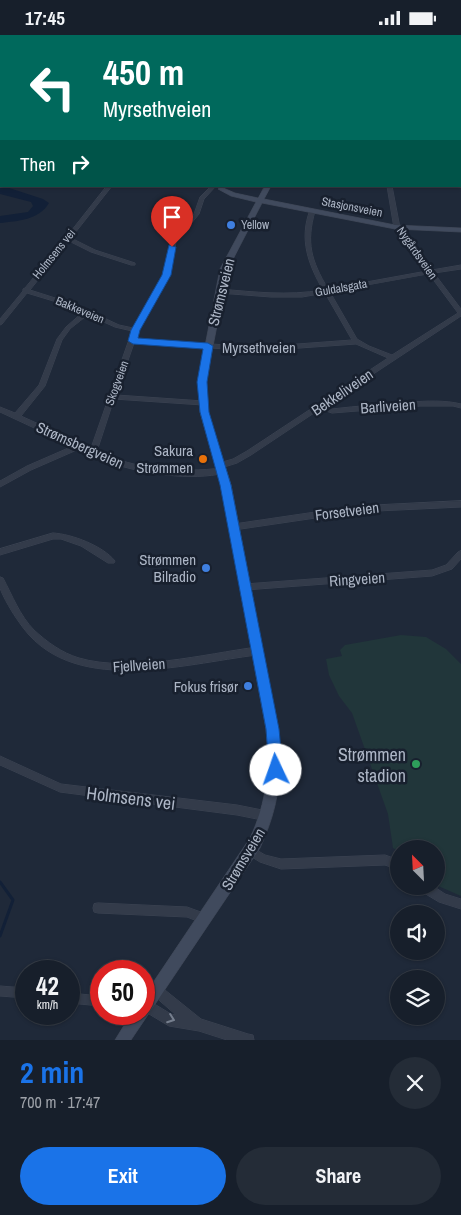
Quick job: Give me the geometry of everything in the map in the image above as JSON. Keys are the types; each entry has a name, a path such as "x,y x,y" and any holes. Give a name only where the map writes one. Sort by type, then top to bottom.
{"main road":[{"name":"Stasjonsveien","path":"212,187 233,195 241,195 260,201 397,228 461,230"},
{"name":"Strømsveien","path":"156,990 250,851 267,816 274,791 276,759 272,729 222,468 207,424 202,382 219,291 228,259 267,187"},
{"name":"Strømsveien","path":"122,1040 132,1025"}],"street":[{"name":"Holmsens vei","path":"0,323 109,187"},
{"name":"Skogveien","path":"93,452 136,330 166,275 175,239 196,214 202,198 212,187"},
{"name":"Nygårdsveien","path":"389,187 397,228 461,313"},
{"path":"312,211 308,224 306,247 314,269 356,342 393,358"},
{"path":"67,238 93,251 133,264"},
{"name":"Guldalsgata","path":"219,291 282,295 327,291 461,267"},
{"name":"Bakkeveien","path":"25,290 72,305 117,326 136,330"},
{"path":"16,417 34,398 42,386 60,340 68,329 87,312"},
{"name":"Bekkeliveien","path":"222,468 320,407 461,313"},
{"name":"Myrsethveien","path":"133,341 257,349 356,342"},
{"path":"112,397 203,403"},
{"name":"Barliveien","path":"320,407 332,411 427,404 459,405"},
{"name":"Strømsbergveien","path":"0,409 112,461 151,470 177,473 222,468"},
{"path":"0,485 22,471 79,446"},
{"name":"Forsetveien","path":"234,527 375,507 461,504"},
{"path":"0,552 53,536 61,536 84,545 111,561"},
{"name":"Ringveien","path":"245,587 432,573 449,567 461,554"},
{"name":"Fjellveien","path":"0,579 12,604 32,633 51,649 86,663 110,668 129,668 257,651"},
{"name":"Holmsens vei","path":"0,760 60,789 237,810 267,816"},
{"path":"250,851 263,859 281,864 385,860 390,862"},
{"path":"438,895 461,904"},
{"path":"98,908 187,912 205,919"},
{"path":"156,990 198,1025"},
{"path":"0,991 15,992"},
{"path":"155,1014 169,1020 198,1025 248,1040"}],"green space":[{"name":"Strømmen stadion","path":"401,635 426,637 446,649 461,664 461,896 445,889 445,840 392,840 388,814 352,713 339,696 329,675 326,659 342,656 340,650 345,645"}],"water":[{"path":"0,187 6,187 43,199 49,203 40,213 28,219 0,223 0,216 28,212 33,206 31,202 0,194"}],"waterway":[{"path":"0,882 13,900 0,936"}],"place":[{"name":"Yellow","path":"231,225"},
{"name":"Sakura Strømmen","path":"203,459"},
{"name":"Strømmen Bilradio","path":"206,568"},
{"name":"Fokus frisør","path":"248,686"},
{"name":"Strømmen stadion","path":"416,764"}],"route":[{"path":"172,247 166,275 136,330 133,341 208,346 202,382 204,412 226,485 272,729 276,770"}]}
